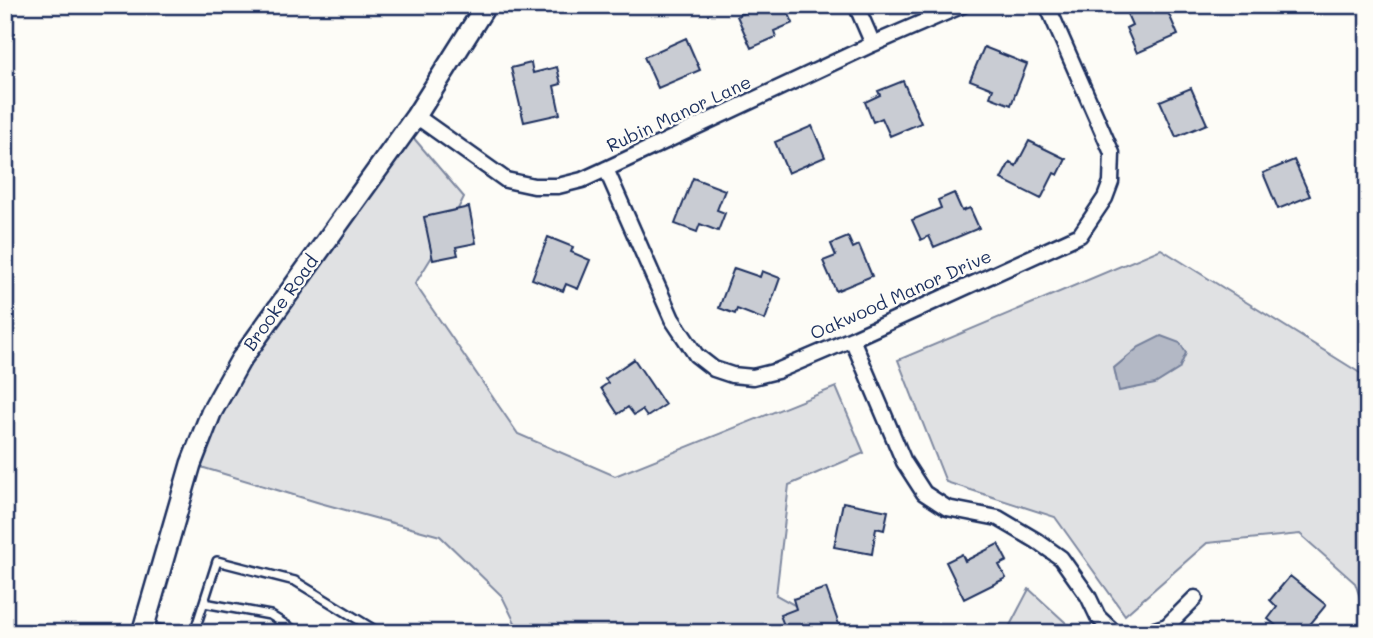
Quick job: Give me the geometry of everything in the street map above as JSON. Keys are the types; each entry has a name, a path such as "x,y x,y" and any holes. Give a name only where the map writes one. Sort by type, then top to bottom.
{"street":[{"name":"Brooke Road","path":"143,629 191,464 211,413 240,361 416,116 486,5"},
{"path":"856,5 873,44"},
{"name":"Rubin Manor Lane","path":"416,116 506,180 534,186 558,186 582,180 873,44 963,5"},
{"name":"Oakwood Manor Drive","path":"606,169 672,319 695,355 714,369 732,375 753,377 777,371 1080,235 1105,198 1111,182 1112,153 1047,5"},
{"path":"852,339 904,462 924,493 947,508 998,519 1061,558 1088,596 1098,617 1115,633"},
{"path":"1145,633 1167,625 1195,598"}],"lane":[{"path":"194,633 217,561 295,581 380,633"},
{"path":"204,603 270,615 299,633"},
{"path":"143,629 173,633"}],"shaded area":[{"path":"406,129 464,197 443,239 415,284 518,434 615,476 836,387 864,453 789,485 776,595 845,633 520,633 502,596 440,536 191,464 211,413"},
{"path":"1161,249 1368,378 1368,620 1355,583 1300,534 1207,543 1125,615 1055,517 946,482 898,360"},
{"path":"1161,336 1180,343 1186,353 1179,369 1155,384 1119,391 1114,368 1139,347"},
{"path":"1029,589 1077,633 1006,633"}],"building":[{"path":"767,5 770,11 785,5 793,23 774,31 776,37 751,48 737,16"},
{"path":"1123,5 1143,5 1147,13 1165,5 1178,35 1137,53 1126,28 1132,25"},
{"path":"686,38 700,70 658,88 644,57"},
{"path":"984,47 1027,64 1011,105 990,97 993,89 970,80"},
{"path":"531,63 533,73 557,67 561,84 554,86 560,114 524,122 511,68"},
{"path":"903,81 921,123 890,136 882,118 873,122 865,102 880,95 878,91"},
{"path":"1191,88 1207,124 1176,137 1160,101"},
{"path":"812,126 825,157 788,173 775,142"},
{"path":"1029,141 1066,159 1058,175 1054,173 1041,199 1001,179 1010,162 1016,166"},
{"path":"1294,160 1310,196 1278,209 1263,173"},
{"path":"693,178 725,190 717,210 725,213 718,231 700,224 697,232 675,224"},
{"path":"954,193 962,211 970,208 979,228 934,247 929,236 921,240 912,220 941,208 938,200"},
{"path":"469,207 476,243 456,247 458,255 433,260 424,217"},
{"path":"548,237 573,247 571,252 590,260 578,289 566,284 563,291 532,279"},
{"path":"848,237 853,248 859,245 872,276 836,291 823,261 836,256 831,244"},
{"path":"734,268 760,277 762,271 780,278 765,320 737,309 735,314 719,308"},
{"path":"634,359 665,405 647,417 642,410 634,415 628,407 618,414 601,388 608,383 605,379"},
{"path":"843,502 888,511 884,530 876,528 872,554 834,547"},
{"path":"998,544 1007,561 999,565 1006,578 964,599 946,562 962,554 965,561"},
{"path":"1290,576 1326,605 1303,633 1285,633 1268,619 1277,607 1270,600"},
{"path":"826,588 842,633 787,633 780,615 796,609 793,599"}]}
